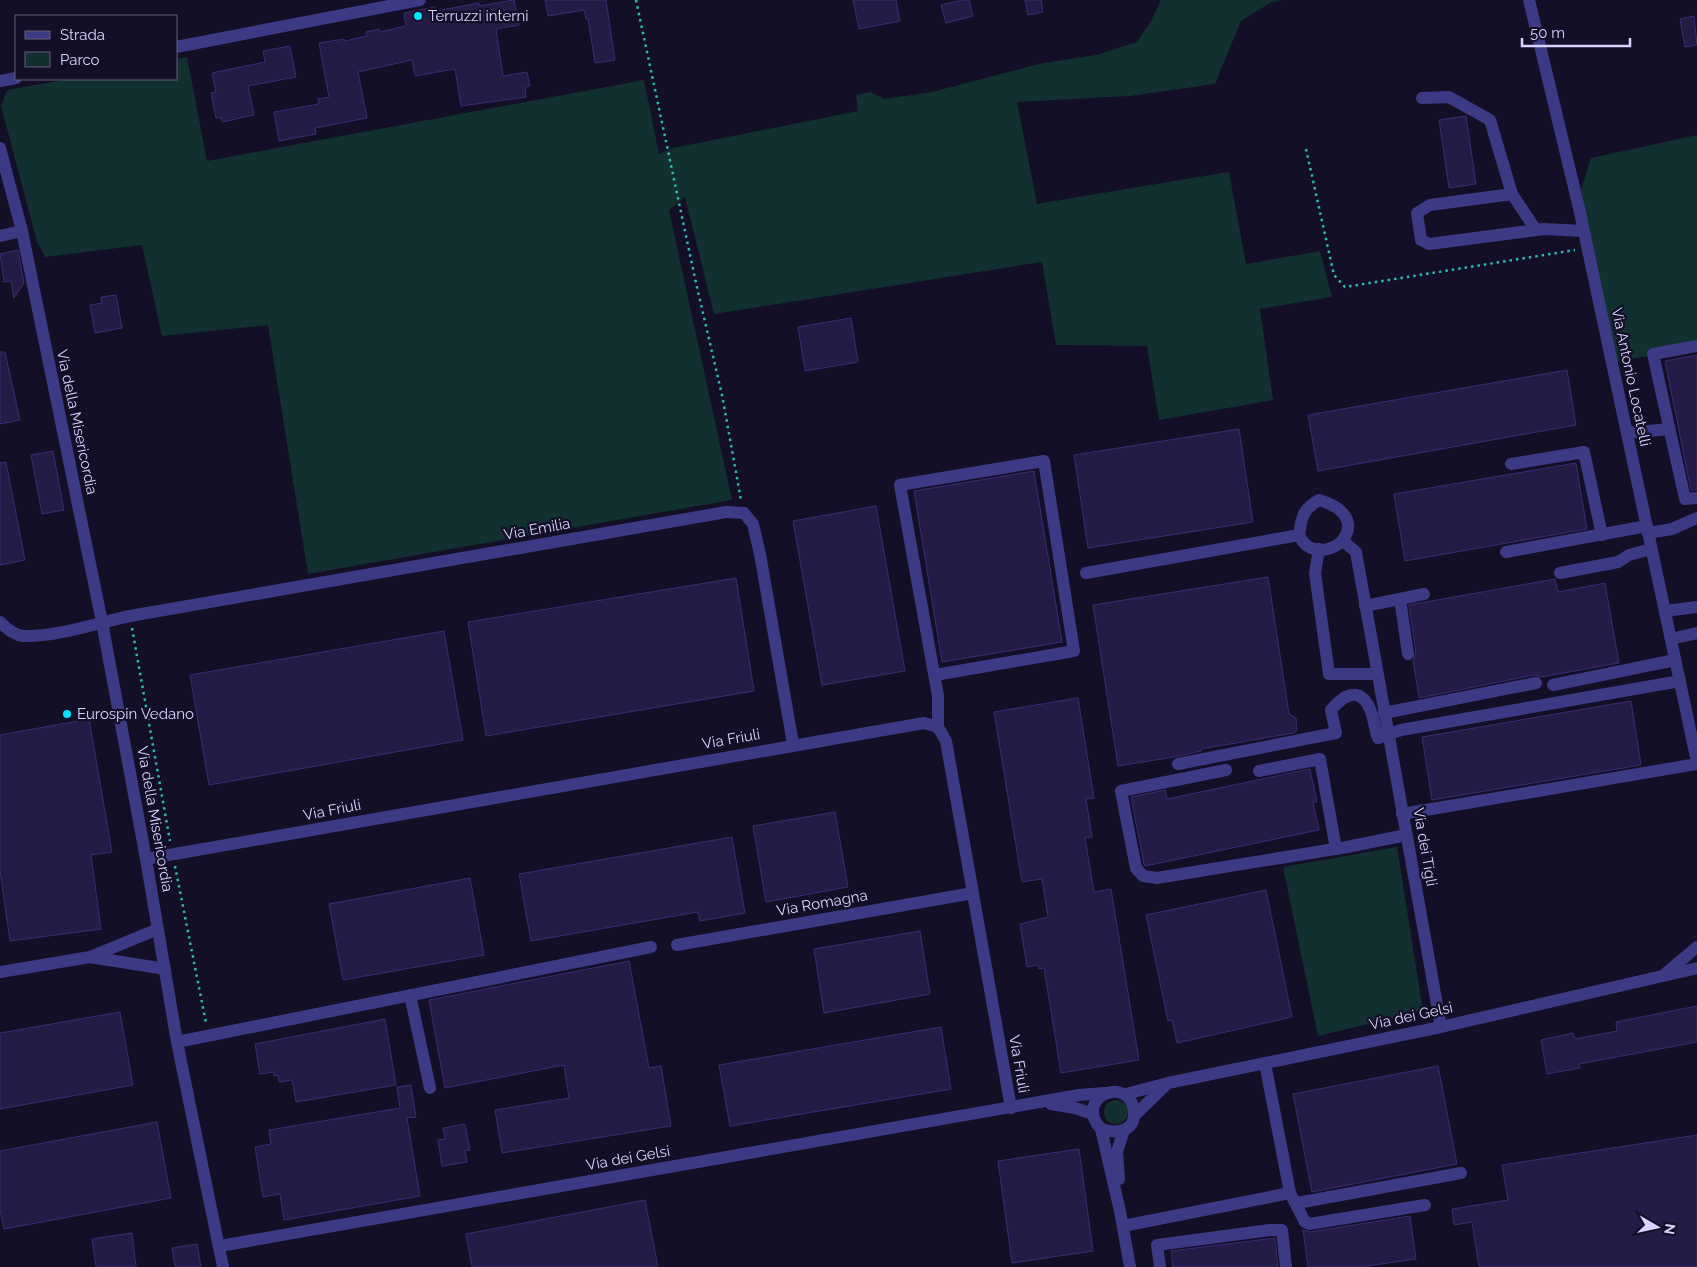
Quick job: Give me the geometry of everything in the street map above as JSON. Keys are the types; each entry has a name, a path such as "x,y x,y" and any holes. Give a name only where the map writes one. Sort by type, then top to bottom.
{"street":[{"path":"178,47 420,0"},
{"name":"Via Antonio Locatelli","path":"1529,0 1584,231 1675,660 1680,681 1691,705 1697,763"},
{"path":"0,81 15,78"},
{"path":"1422,98 1449,98 1490,120 1512,194 1536,230"},
{"name":"Via della Misericordia","path":"0,148 22,231 102,622 146,859 177,1042 223,1267"},
{"path":"1512,194 1430,205 1417,213 1421,240 1429,244 1536,230 1568,228 1584,231"},
{"path":"0,236 22,231"},
{"path":"1697,346 1653,354 1668,429 1685,499 1697,498"},
{"path":"1627,433 1668,429"},
{"path":"1511,464 1584,452 1602,535"},
{"path":"934,675 1074,651 1044,460 900,485 934,675 938,696 938,727"},
{"path":"1318,500 1334,505 1346,515 1348,526 1343,540 1332,549 1309,547 1299,535 1302,516 1308,506 1318,500"},
{"name":"Via Emilia","path":"0,622 12,632 22,636 74,629 130,616 726,512 744,514"},
{"path":"744,514 753,524 758,546 793,744"},
{"path":"1506,552 1602,535 1672,529 1697,518"},
{"path":"1086,573 1299,535"},
{"name":"Via dei Tigli","path":"1343,540 1356,552 1376,674 1441,1027"},
{"path":"1319,549 1315,573 1329,674 1376,674"},
{"path":"1560,573 1618,562 1629,555 1652,549"},
{"path":"1365,606 1424,594"},
{"path":"1400,599 1408,654"},
{"path":"1665,611 1697,606"},
{"path":"1671,639 1697,632"},
{"path":"1553,685 1675,660"},
{"path":"1178,764 1336,733 1331,710 1344,696 1350,694 1363,700 1369,707 1378,738 1401,730 1680,681"},
{"path":"1384,713 1536,683"},
{"name":"Via Friuli","path":"146,859 793,744 924,723 938,727 946,741 1010,1108"},
{"path":"1259,771 1320,759 1336,849"},
{"path":"1402,814 1697,763"},
{"path":"1226,770 1121,791 1136,868 1143,876 1157,878 1336,849 1406,835"},
{"name":"Via Romagna","path":"677,945 972,893"},
{"path":"0,972 90,957 158,928"},
{"path":"177,1042 651,947"},
{"path":"1660,977 1697,947"},
{"path":"90,957 165,969"},
{"name":"Via dei Gelsi","path":"1126,1094 1168,1083 1441,1027 1697,968"},
{"path":"410,995 430,1088"},
{"path":"1265,1063 1294,1198 1305,1222 1309,1224 1424,1205"},
{"path":"1101,1129 1113,1133 1124,1130 1131,1124 1134,1116 1168,1083"},
{"path":"1130,1267 1123,1226 1101,1129 1095,1122 1093,1114 1094,1106 1105,1093 1116,1091 1126,1094 1133,1104 1134,1116"},
{"name":"Via dei Gelsi","path":"220,1246 1041,1102 1105,1093"},
{"path":"1041,1102 1075,1108 1093,1114"},
{"path":"1120,1212 1118,1152 1124,1130"},
{"path":"1123,1226 1461,1173"},
{"path":"1160,1267 1157,1245 1282,1230 1286,1267"}],"path":[{"path":"636,0 722,395 744,514"},
{"path":"130,616 208,1036"}],"green space":[{"path":"1161,0 1282,0 1270,3 1241,21 1215,84 1130,96 1017,102 1037,204 1229,172 1246,264 1320,251 1332,297 1260,309 1273,400 1159,420 1147,346 1056,345 1042,262 714,314 685,197 669,210 732,500 308,574 268,325 162,336 142,245 45,257 37,242 1,106 7,90 64,80 178,80 178,59 187,57 207,161 644,80 659,154 673,148 858,111 856,95 871,92 884,99 932,92 1043,63 1096,55 1137,42 1151,21"},
{"path":"1697,135 1697,348 1618,361 1608,336 1581,190 1591,158"},
{"path":"1397,847 1423,1011 1318,1036 1283,867"},
{"path":"1116,1100 1124,1104 1128,1112 1124,1120 1116,1124 1108,1120 1104,1112 1108,1104"}],"building":[{"path":"514,0 519,25 496,29 503,76 527,72 530,86 525,87 526,97 461,106 455,69 415,76 412,60 358,72 367,118 315,128 316,134 279,141 274,112 319,104 318,99 329,97 319,43 344,39 345,41 367,36 366,32 379,29 380,32 406,26 404,13 435,7 436,11 479,3 479,6"},
{"path":"545,0 606,0 615,60 595,63 588,18 586,19 584,10 548,16"},
{"path":"853,0 896,0 900,21 859,29"},
{"path":"969,0 973,16 946,23 941,5"},
{"path":"1025,0 1041,0 1043,12 1028,15"},
{"path":"1694,16 1697,45 1685,47 1680,19"},
{"path":"290,46 296,77 248,86 254,115 222,122 221,117 216,118 211,93 216,92 212,73 265,62 263,51"},
{"path":"1466,116 1476,184 1449,188 1439,120"},
{"path":"18,250 24,283 14,298 11,281 4,282 0,254"},
{"path":"116,295 122,328 95,333 90,305 102,303 101,297"},
{"path":"851,318 858,362 805,371 798,327"},
{"path":"0,352 5,352 20,420 0,424"},
{"path":"1697,355 1697,490 1691,490 1665,361"},
{"path":"1567,370 1576,425 1318,471 1308,415"},
{"path":"1239,429 1253,522 1088,548 1074,455"},
{"path":"53,451 64,510 42,514 31,455"},
{"path":"6,462 25,560 0,565 0,463"},
{"path":"1576,463 1587,529 1405,561 1394,494"},
{"path":"1034,471 1062,642 942,662 914,491"},
{"path":"876,506 905,671 822,685 793,521"},
{"path":"1268,577 1289,714 1296,718 1297,730 1294,733 1118,766 1093,605"},
{"path":"736,578 754,691 486,736 468,622"},
{"path":"1555,579 1558,592 1605,583 1619,663 1541,677 1534,675 1419,698 1413,660 1416,653 1409,605"},
{"path":"444,631 463,740 209,785 190,675"},
{"path":"1078,698 1094,798 1086,799 1092,837 1085,838 1094,892 1111,889 1139,1060 1061,1073 1044,968 1039,969 1038,965 1027,967 1020,924 1048,917 1042,879 1022,882 994,712"},
{"path":"1631,701 1641,765 1432,800 1422,737"},
{"path":"89,719 112,852 91,855 101,929 10,941 0,871 0,735"},
{"path":"1310,769 1317,802 1313,802 1319,830 1145,866 1131,797 1165,790 1167,799"},
{"path":"835,812 848,887 766,902 753,826"},
{"path":"732,837 745,913 700,921 698,912 531,941 519,874"},
{"path":"470,878 484,955 343,980 329,904"},
{"path":"1266,890 1292,1017 1177,1043 1172,1020 1168,1021 1146,915"},
{"path":"920,931 930,994 824,1013 814,949"},
{"path":"629,961 649,1068 661,1066 671,1126 502,1153 495,1110 569,1098 564,1065 445,1088 429,1000"},
{"path":"1697,1006 1697,1042 1579,1064 1580,1068 1547,1074 1541,1040 1573,1033 1575,1039 1617,1031 1616,1022"},
{"path":"120,1012 133,1085 0,1109 0,1033"},
{"path":"385,1019 396,1085 296,1102 292,1080 279,1082 278,1075 274,1076 274,1072 260,1074 255,1044"},
{"path":"941,1027 951,1089 730,1126 719,1065"},
{"path":"1438,1066 1457,1164 1312,1192 1293,1094"},
{"path":"411,1085 416,1117 407,1118 420,1196 284,1220 280,1194 263,1197 255,1147 271,1144 269,1130 400,1108 397,1087"},
{"path":"157,1122 171,1198 4,1229 0,1209 0,1151"},
{"path":"465,1124 470,1150 465,1151 467,1162 442,1166 438,1140 445,1139 443,1128"},
{"path":"1697,1135 1697,1267 1479,1267 1472,1222 1454,1225 1452,1209 1508,1200 1502,1165"},
{"path":"1079,1149 1093,1251 1012,1263 998,1161"},
{"path":"645,1200 658,1267 472,1267 466,1234"},
{"path":"1410,1216 1416,1259 1360,1267 1308,1267 1303,1230 1310,1232"},
{"path":"132,1233 136,1267 96,1267 92,1239"},
{"path":"1275,1238 1278,1267 1173,1267 1171,1251"},
{"path":"197,1244 201,1267 175,1267 172,1248"}],"place":[{"name":"Terruzzi interni","path":"418,16"},
{"name":"Eurospin Vedano","path":"67,714"}]}
